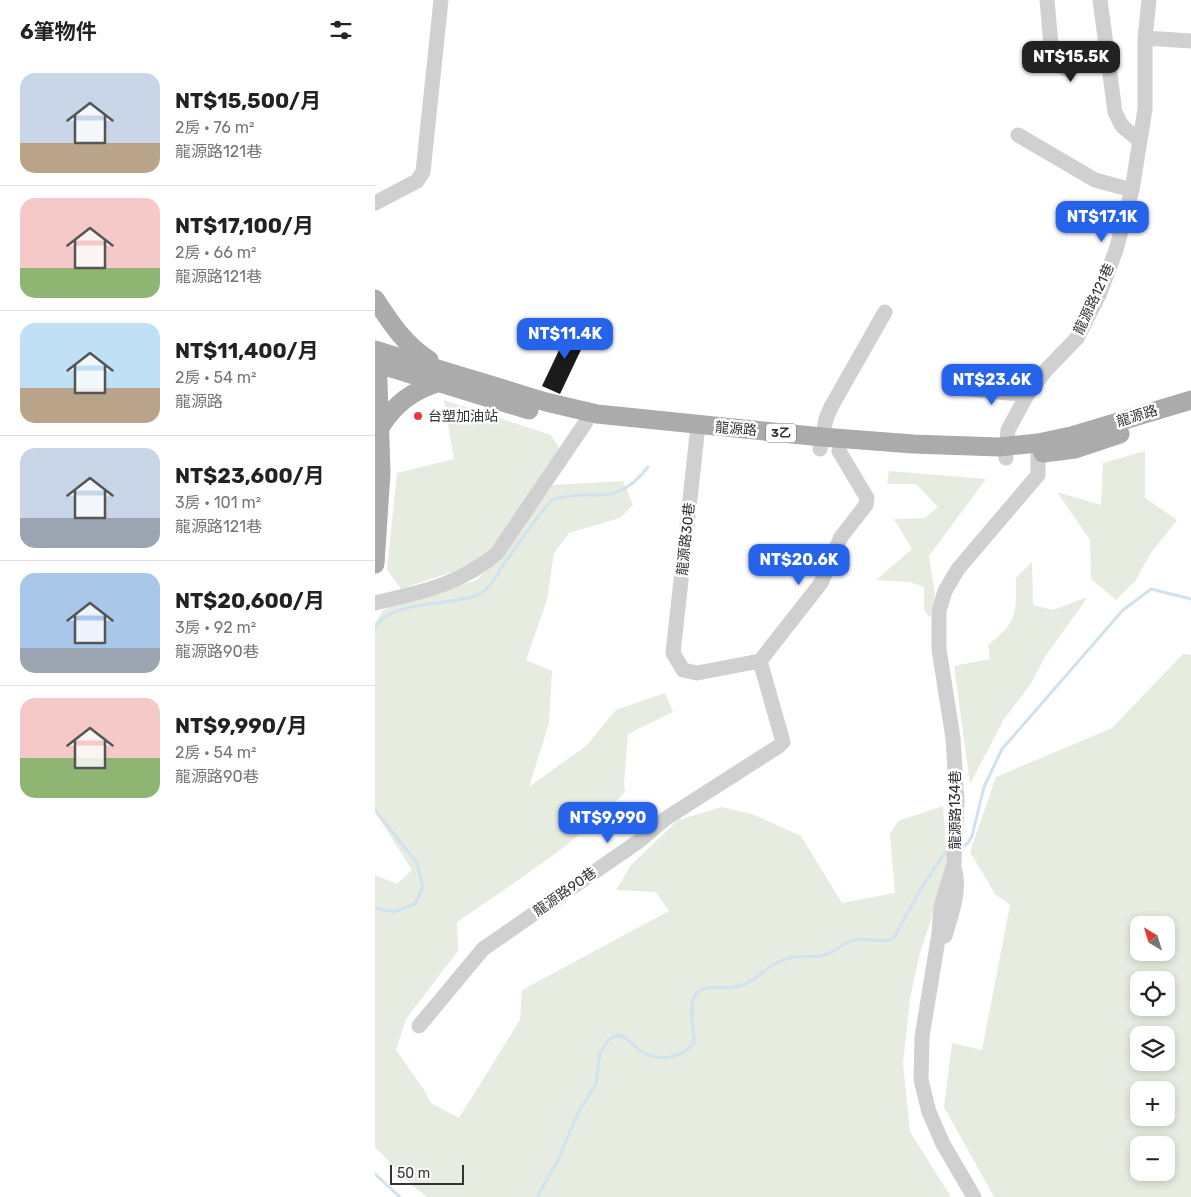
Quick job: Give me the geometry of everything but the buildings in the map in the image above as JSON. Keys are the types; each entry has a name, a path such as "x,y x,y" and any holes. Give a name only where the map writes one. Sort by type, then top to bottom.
{"main road":[{"path":"375,299 397,332 440,376 401,401 389,413 381,426"},
{"path":"375,564 381,472 381,426 376,352"},
{"name":"3乙","path":"376,352 542,414 586,422 821,443 913,444 1006,453"},
{"name":"龍源路","path":"440,376 572,409 698,432"},
{"name":"龍源路","path":"1038,449 1071,436 1191,400"},
{"name":"3乙","path":"821,443 839,451 954,459 1038,449 1075,449 1191,413"}],"street":[{"path":"375,203 417,181 423,172 441,0"},
{"path":"1047,0 1051,56 1057,64 1067,69 1106,58"},
{"path":"1100,0 1106,58 1115,112 1122,126 1140,141"},
{"name":"龍源路121巷","path":"1006,453 1008,430 1027,394 1047,369 1077,338 1099,295 1115,250 1132,190 1145,109 1145,38 1149,0"},
{"path":"1145,38 1191,41"},
{"path":"1018,135 1095,180 1132,190"},
{"path":"821,443 831,407 885,312"},
{"path":"959,388 1027,394"},
{"path":"375,604 453,582 481,567 497,553 586,422"},
{"name":"龍源路30巷","path":"698,432 673,653 683,670 697,673 760,660"},
{"name":"龍源路134巷","path":"975,1197 943,1144 929,1112 921,1080 922,1037 931,983 954,906 958,882 954,862 957,802 953,738 939,649 939,611 945,591 958,568 1038,475 1038,449"},
{"path":"760,660 821,584 841,537 866,505 867,498 839,451"},
{"name":"龍源路90巷","path":"419,1026 483,949 639,841 665,819 783,742 760,660"}],"shaded area":[{"path":"444,400 551,435 559,448 495,544 469,566 401,589 387,570 397,473 454,459"},
{"path":"1145,451 1145,498 1177,520 1150,554 1136,580 1116,600 1091,579 1090,540 1057,492 1101,505 1103,463"},
{"path":"889,471 986,479 929,556 935,595 930,618 924,610 924,587 910,582 876,580 912,549 894,519 925,518 938,507 916,484 887,484"},
{"path":"623,481 633,505 620,518 569,533 554,553 547,600 526,660 552,671 549,723 529,787 587,745 616,710 665,693 673,712 628,734 625,792 606,811 587,829 544,862 457,922 458,951 406,1019 396,1050 431,1103 459,1118 520,1020 522,990 669,911 656,892 616,890 631,865 678,820 722,807 752,814 801,836 842,903 895,893 890,834 898,821 943,806 948,868 920,953 910,998 903,1064 910,1132 951,1197 427,1197 412,1185 375,1147 375,875 397,884 412,870 375,812 375,623 384,609 477,580 500,556 553,485"},
{"path":"1032,562 1033,605 1053,610 1088,597 1046,655 1030,685 1004,719 970,784 954,666 990,659 988,645 1005,630 1013,616 1016,600 1016,578"},
{"path":"1183,654 1191,655 1191,1197 994,1197 944,1107 952,1043 982,1050 1010,905 995,894 970,852 996,777 1112,728"}],"waterway":[{"path":"375,628 382,619 407,608 477,595 493,582 539,515 552,500 567,496 613,493 624,489 648,467"},
{"path":"960,849 968,843 972,836 984,787 1002,749 1123,610 1151,589 1191,599"},
{"path":"375,810 417,863 423,887 415,904 394,912 375,908"},
{"path":"537,1197 558,1160 578,1113 596,1084 600,1053 609,1039 619,1035 626,1038 641,1051 655,1057 662,1058 683,1053 694,1043 692,1003 696,994 700,991 711,988 740,986 753,980 783,960 794,957 824,955 855,940 884,941 893,939 922,887 944,854 949,852"},
{"path":"375,1174 400,1197"}],"place":[{"name":"台塑加油站","path":"418,416"}]}
